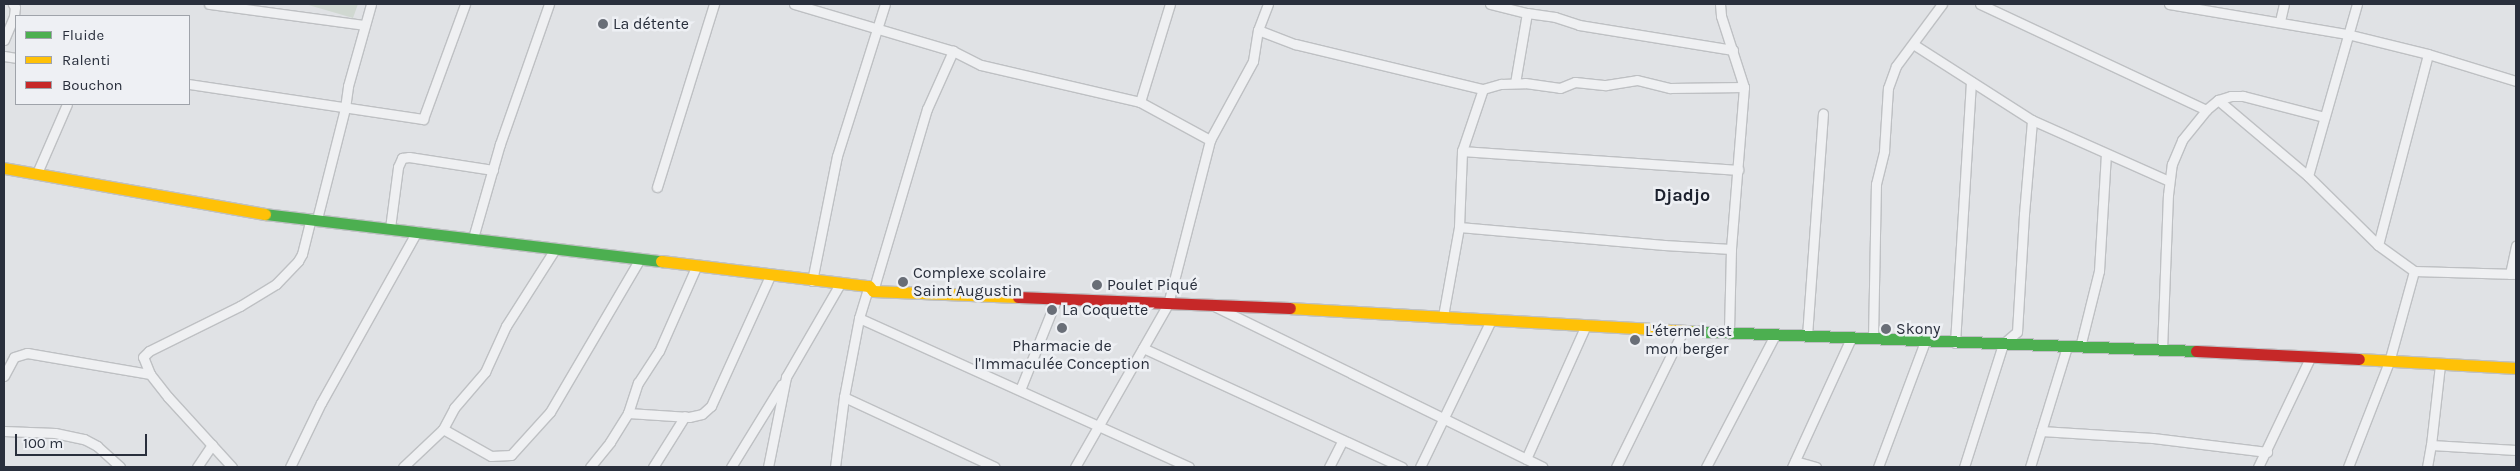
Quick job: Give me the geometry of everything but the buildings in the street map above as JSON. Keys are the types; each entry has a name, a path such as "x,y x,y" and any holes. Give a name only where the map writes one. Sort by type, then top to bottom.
{"main road":[{"path":"4,168 218,207 639,260 770,274 871,289 1056,300 1210,304 1443,316 1683,331 2311,356 2516,368"}],"street":[{"path":"4,40 14,16 15,7 13,4"},
{"path":"209,4 365,25"},
{"path":"232,467 150,374 143,358 149,351 240,306 276,284 291,272 302,254 314,219 345,108 348,86 371,4"},
{"path":"190,84 423,119 465,4"},
{"path":"473,238 493,170 549,4"},
{"path":"657,187 714,4"},
{"path":"794,4 953,50 981,65 1140,102 1210,140"},
{"path":"812,281 837,156 885,4"},
{"path":"1140,102 1170,4"},
{"path":"1075,467 1168,304 1210,140 1253,61 1258,30 1268,4"},
{"path":"1490,4 1526,13 1555,17 1578,25 1733,50"},
{"path":"1720,4 1721,16 1744,87 1731,249 1729,333"},
{"path":"1873,339 1876,184 1884,151 1888,88 1896,66 1942,4"},
{"path":"1980,4 2206,110"},
{"path":"2169,4 2280,21 2347,34 2428,54 2516,81"},
{"path":"2280,21 2284,4"},
{"path":"2308,176 2357,4"},
{"path":"1515,83 1526,13"},
{"path":"1258,30 1295,44 1482,89 1500,84 1525,82 1560,88 1575,82 1606,85 1637,80 1670,88 1744,87"},
{"path":"1913,44 2032,120 2169,181"},
{"path":"835,467 844,397 859,318 871,289 927,109 953,50"},
{"path":"2378,245 2428,54"},
{"path":"1955,343 1971,81"},
{"path":"1443,316 1459,227 1462,150 1482,89"},
{"path":"2162,350 2169,181 2177,150 2206,110 2218,100 2230,96 2244,96 2324,118"},
{"path":"2218,100 2308,176 2378,245 2414,271 2513,274 2516,246"},
{"path":"37,173 67,105"},
{"path":"1807,336 1823,114"},
{"path":"1964,467 2003,344 2017,332 2032,120"},
{"path":"1462,150 1738,170"},
{"path":"2080,347 2099,271 2106,154"},
{"path":"390,228 398,167 402,158 409,157 493,170"},
{"path":"1459,227 1664,246 1731,249"},
{"path":"290,467 321,403 417,231"},
{"path":"402,467 443,429 454,408 485,372 506,326 555,249"},
{"path":"443,429 491,456 511,455 550,412 639,260"},
{"path":"590,467 610,442 628,413 638,383 659,351 697,265"},
{"path":"2348,467 2389,362 2414,271"},
{"path":"628,413 684,416 702,414 711,406 770,274"},
{"path":"731,467 786,378 840,284"},
{"path":"1020,390 1056,300"},
{"path":"1210,304 1442,420 1542,467"},
{"path":"859,318 1189,467"},
{"path":"1420,467 1491,320"},
{"path":"1526,459 1586,325"},
{"path":"1616,467 1683,331"},
{"path":"1706,467 1775,334"},
{"path":"1816,467 1794,464 1851,338"},
{"path":"1878,467 1925,341"},
{"path":"2030,467 2067,347"},
{"path":"1143,348 1402,467"},
{"path":"4,376 14,356 27,353 150,374"},
{"path":"2258,467 2267,452 2311,356"},
{"path":"2426,467 2432,445 2440,365"},
{"path":"768,467 786,378"},
{"path":"844,397 995,467"},
{"path":"653,467 684,416"},
{"path":"2041,430 2153,438 2267,452"},
{"path":"4,431 55,433 84,439 97,446 120,467"},
{"path":"1329,467 1343,440"},
{"path":"197,467 212,445"},
{"path":"2432,445 2516,450"}],"shaded area":[{"path":"305,4 358,4 353,18"}],"traffic: fast":[{"path":"265,214 661,261"},
{"path":"1690,331 2196,351"}],"traffic: slow":[{"path":"4,168 265,214"},
{"path":"661,261 869,286 873,291 1018,297"},
{"path":"1290,308 1690,331"},
{"path":"2359,359 2516,368"}],"traffic: jam":[{"path":"1018,297 1290,308"},
{"path":"2196,351 2359,359"}],"place":[{"name":"La détente","path":"603,24"},
{"name":"Complexe scolaire Saint Augustin","path":"903,282"},
{"name":"Poulet Piqué","path":"1097,285"},
{"name":"La Coquette","path":"1052,310"},
{"name":"Pharmacie de l'Immaculée Conception","path":"1062,328"},
{"name":"Skony","path":"1886,329"},
{"name":"L'éternel est mon berger","path":"1635,340"}],"district":[{"name":"Djadjo","path":"1682,195"}]}
